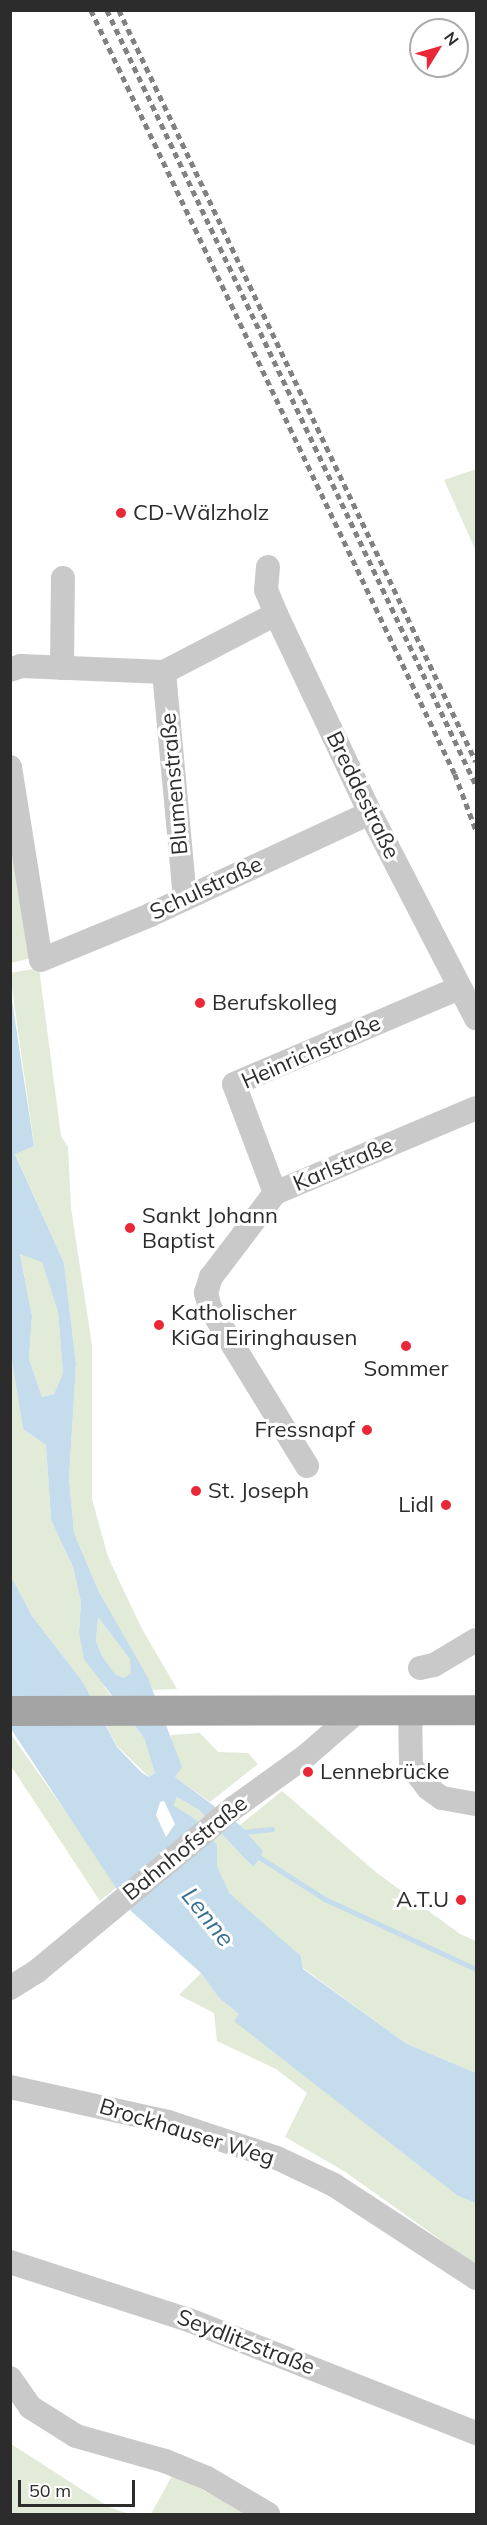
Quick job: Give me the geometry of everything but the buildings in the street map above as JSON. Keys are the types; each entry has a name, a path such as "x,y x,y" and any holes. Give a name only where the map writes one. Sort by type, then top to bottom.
{"main road":[{"path":"10,1711 410,1708 477,1710"}],"street":[{"name":"Breddestraße","path":"268,567 266,590 276,614 370,813 459,988 477,1018"},
{"path":"62,668 63,578"},
{"path":"16,668 164,672 276,614"},
{"name":"Blumenstraße","path":"164,672 185,897"},
{"name":"Schulstraße","path":"10,767 41,960 370,813"},
{"name":"Heinrichstraße","path":"275,1193 234,1084 459,988"},
{"name":"Karlstraße","path":"307,1466 210,1308 206,1293 211,1277 275,1193 477,1108"},
{"path":"420,1668 434,1665 477,1640"},
{"path":"410,1708 411,1766 428,1788 442,1798 477,1803"},
{"name":"Bahnhofstraße","path":"10,1988 36,1972 235,1807 307,1755 360,1709"},
{"name":"Brockhauser Weg","path":"10,2087 168,2122 277,2158 365,2203 477,2277"},
{"name":"Seydlitzstraße","path":"10,2262 189,2320 477,2433"},
{"path":"10,2378 30,2407 76,2436 165,2461 207,2478 268,2514"}],"green space":[{"path":"476,469 476,551 444,480"},
{"path":"10,794 31,958 11,963 10,963"},
{"path":"39,968 61,1136 68,1147 71,1208 92,1345 92,1499 108,1557 141,1627 177,1689 153,1690 99,1592 74,1533 69,1478 76,1364 64,1263 15,1153 34,1145 10,973"},
{"path":"20,1253 42,1261 58,1312 63,1373 54,1394 42,1397 29,1359 32,1316"},
{"path":"10,1348 23,1429 46,1445 51,1520 73,1567 81,1602 79,1632 105,1688 144,1738 155,1773 149,1777 117,1746 83,1682 32,1616 11,1576"},
{"path":"98,1617 131,1660 132,1673 124,1678 115,1674 102,1656 96,1641"},
{"path":"10,1733 118,1886 100,1901 11,1766"},
{"path":"200,1733 218,1752 248,1753 258,1764 210,1802 175,1777 171,1735"},
{"path":"282,1791 377,1873 460,1934 476,1941 476,2073 407,2044 303,1968 301,1956 228,1893 217,1866 217,1845 174,1806 177,1797 199,1810 253,1867 263,1851 240,1825"},
{"path":"201,1973 219,1998 239,2014 235,2021 458,2196 476,2203 476,2265 344,2171 285,2137 307,2093 276,2069 217,2041 214,2013 179,1995"},
{"path":"11,2444 109,2507 129,2514 11,2514"},
{"path":"173,2474 248,2514 151,2514"}],"water":[{"name":"Lenne","path":"10,987 34,1146 15,1154 64,1263 76,1364 69,1478 74,1533 99,1592 148,1678 182,1767 175,1777 240,1825 263,1851 260,1858 253,1867 199,1810 177,1797 174,1806 195,1819 217,1845 217,1866 229,1893 301,1956 303,1969 407,2044 476,2073 476,2203 458,2196 234,2021 239,2014 219,1998 201,1973 132,1912 11,1729 11,1576 32,1616 83,1682 117,1747 142,1773 149,1777 155,1773 144,1738 84,1659 79,1632 81,1602 73,1567 51,1520 46,1445 23,1429 10,1348","holes":["20,1254 42,1262 58,1312 63,1373 54,1394 42,1397 29,1359 32,1316","98,1617 130,1659 131,1673 124,1678 115,1674 102,1656 96,1641","164,1801 175,1824 166,1837 156,1815 160,1802"]}],"waterway":[{"path":"243,1832 272,1829"},
{"path":"256,1855 325,1899 476,1969"}],"railway":[{"path":"91,10 455,774 476,830"},
{"path":"107,10 476,785"},
{"path":"119,10 476,762"}],"place":[{"name":"CD-Wälzholz","path":"121,513"},
{"name":"Berufskolleg","path":"200,1003"},
{"name":"Sankt Johann Baptist","path":"130,1228"},
{"name":"Katholischer KiGa Eiringhausen","path":"159,1325"},
{"name":"Sommer","path":"406,1346"},
{"name":"Fressnapf","path":"367,1430"},
{"name":"St. Joseph","path":"196,1491"},
{"name":"Lidl","path":"446,1505"},
{"name":"Lennebrücke","path":"308,1772"},
{"name":"A.T.U","path":"461,1900"}]}
